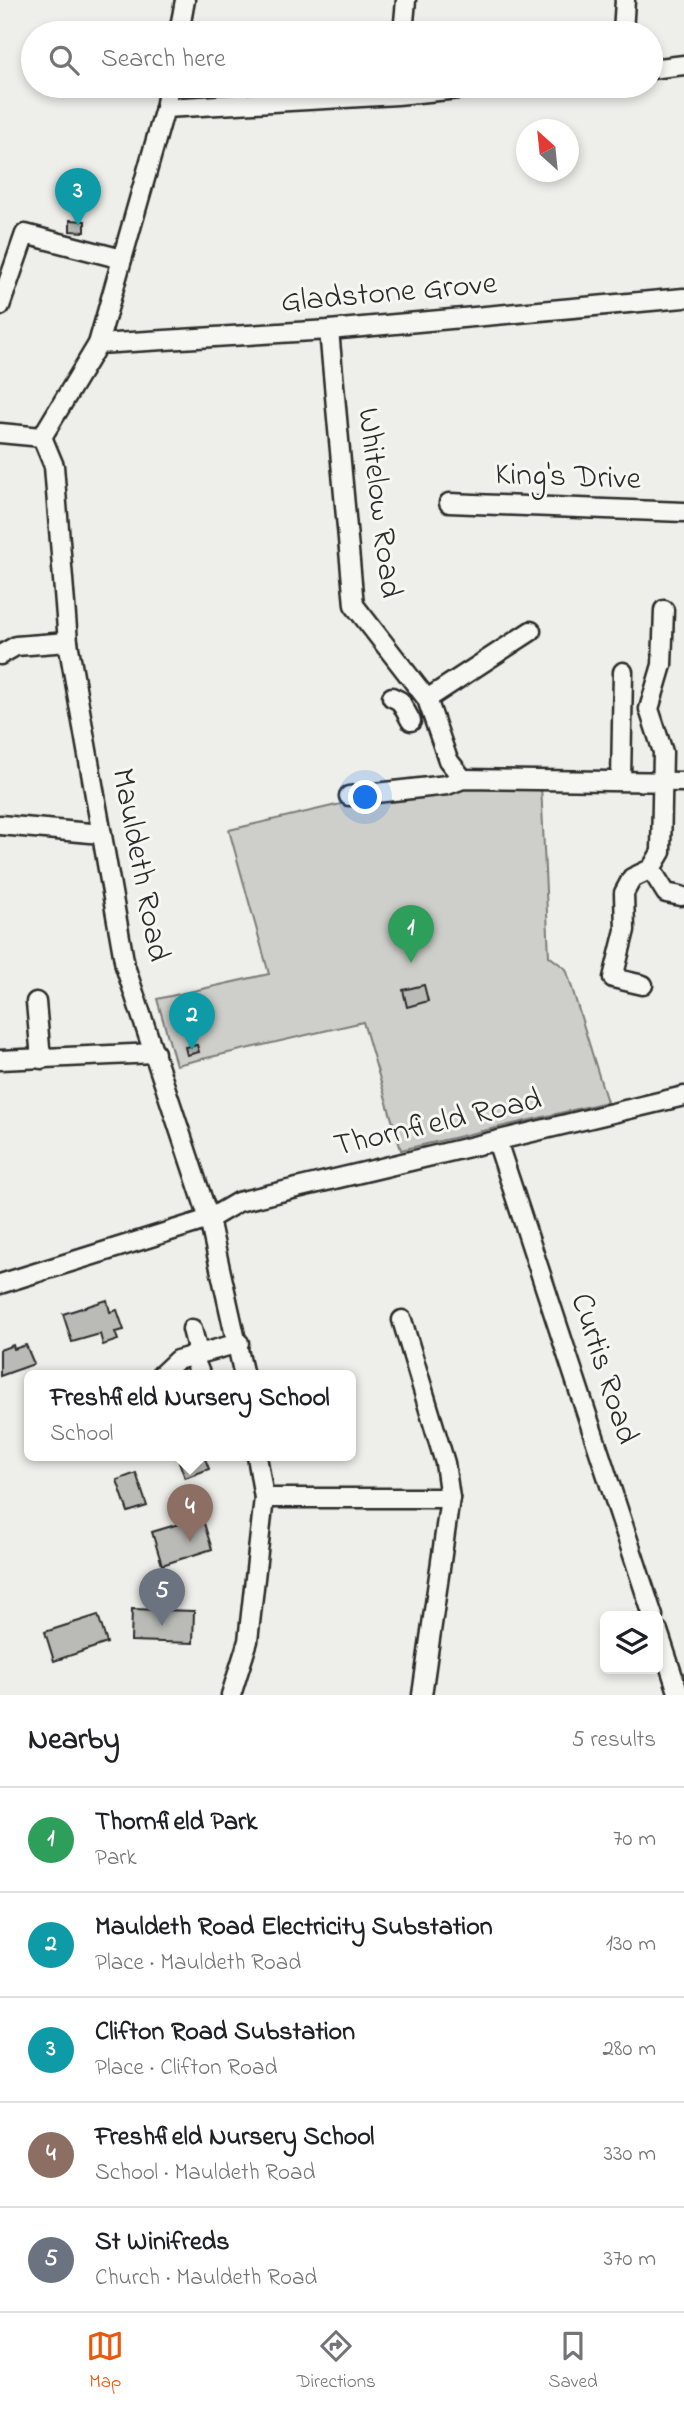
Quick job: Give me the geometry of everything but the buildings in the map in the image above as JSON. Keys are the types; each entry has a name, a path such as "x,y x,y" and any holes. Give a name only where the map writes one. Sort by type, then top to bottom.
{"street":[{"path":"181,21 185,0"},
{"path":"404,21 406,0"},
{"path":"624,21 625,0"},
{"path":"663,68 684,65"},
{"path":"0,433 42,437 98,344 167,98"},
{"path":"165,108 294,98"},
{"path":"0,306 25,234 122,259"},
{"name":"Gladstone Grove","path":"98,344 329,330 684,298"},
{"name":"Whitelow Road","path":"329,330 354,605 425,696 448,760 463,779"},
{"name":"Mauldeth Road","path":"42,437 54,466 68,642 125,966 209,1219 243,1370"},
{"name":"King's Drive","path":"449,503 684,512"},
{"path":"643,985 613,978 625,930 624,893 632,877 651,869 661,852 663,752 649,709 662,665 664,610"},
{"path":"402,708 531,631"},
{"path":"0,655 16,646 68,642"},
{"path":"621,780 623,672"},
{"path":"349,796 447,785 463,779 684,782"},
{"path":"0,825 102,834"},
{"path":"651,869 666,893 681,896"},
{"path":"36,1002 41,1059"},
{"path":"0,1060 155,1054"},
{"name":"Thornfield Road","path":"0,1284 209,1219 238,1202 684,1096"},
{"name":"Curtis Road","path":"497,1141 651,1611"},
{"path":"402,1320 445,1463 450,1498 422,1695"},
{"path":"192,1329 199,1370"},
{"path":"166,1370 177,1360 195,1353 239,1343"},
{"path":"231,1695 248,1641 264,1498 258,1461"},
{"path":"264,1498 450,1498"},
{"path":"663,1645 679,1695"}],"shaded area":[{"path":"541,784 549,956 566,969 607,1102 401,1150 363,1022 176,1065 157,999 269,974 229,830 358,800 433,790"}],"place":[{"name":"Clifton Road Substation","path":"78,226"},
{"name":"Thornfield Park","path":"411,963"},
{"name":"Mauldeth Road Electricity Substation","path":"192,1050"},
{"name":"Freshfield Nursery School","path":"190,1542"},
{"name":"St Winifreds","path":"162,1626"}]}
